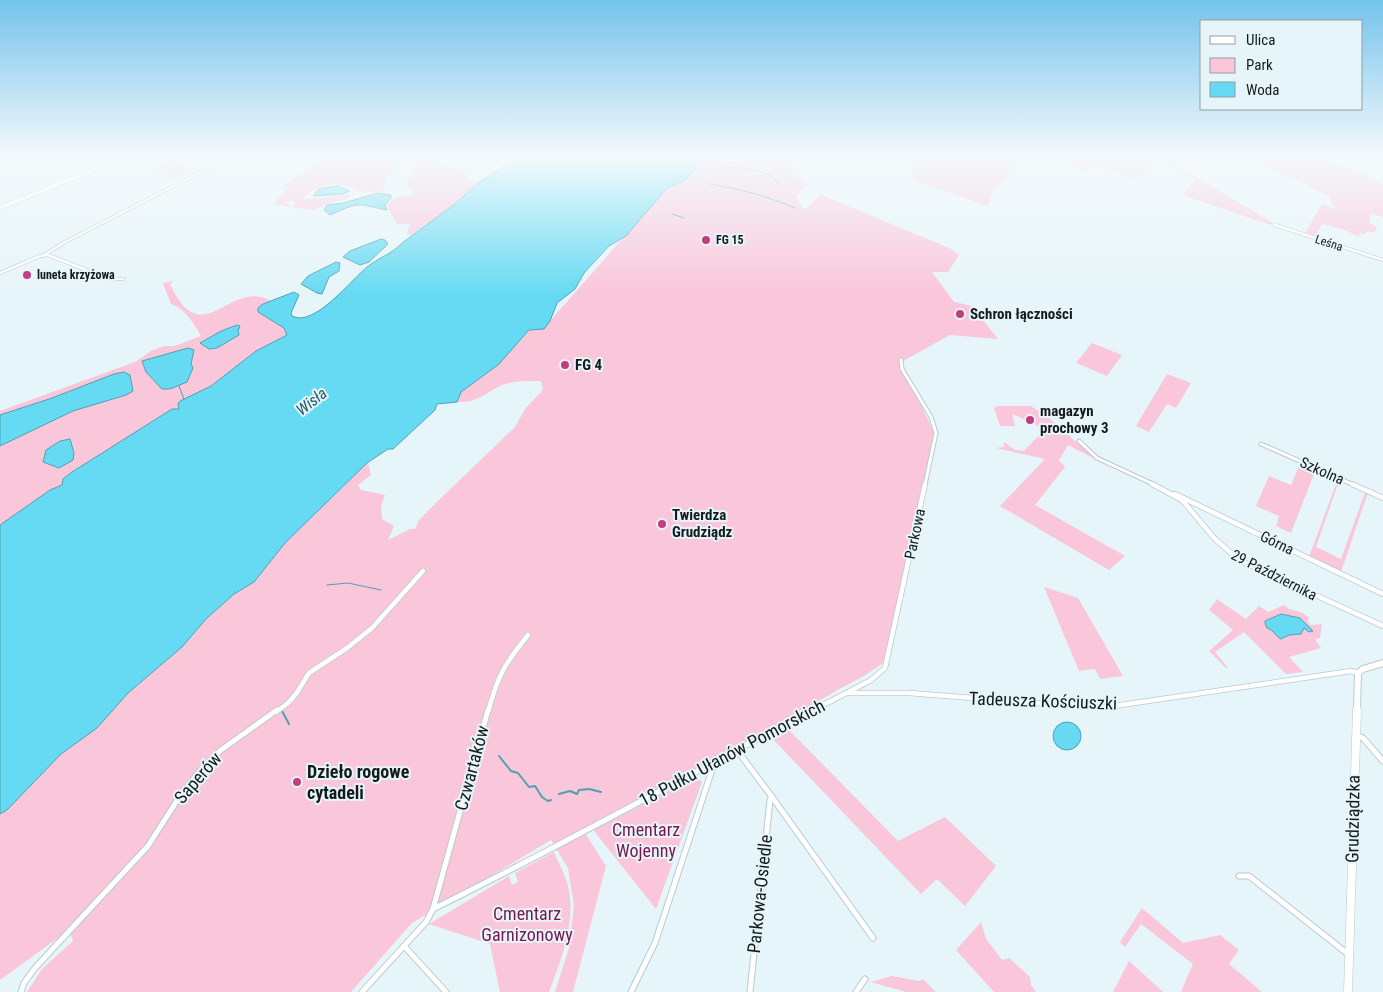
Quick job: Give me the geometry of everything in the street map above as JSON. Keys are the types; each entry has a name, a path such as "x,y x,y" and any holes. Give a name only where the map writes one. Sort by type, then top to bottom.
{"street":[{"path":"0,208 14,202"},
{"path":"0,273 44,255 65,242 142,202"},
{"name":"Leśna","path":"1275,225 1383,260"},
{"path":"44,255 56,256 110,279 123,279"},
{"name":"Parkowa","path":"845,693 879,674 887,662 936,433 931,417 902,369 901,360"},
{"name":"29 Października","path":"1078,441 1098,458 1171,493 1189,507 1215,539 1239,560 1383,626"},
{"name":"Szkolna","path":"1261,444 1383,498"},
{"name":"Górna","path":"1171,493 1383,594"},
{"name":"Saperów","path":"21,992 24,983 35,968 148,846 187,786 212,758 288,702 296,694 309,673 361,638 423,571"},
{"name":"Czwartaków","path":"433,910 497,680 506,662 528,635"},
{"path":"1358,673 1362,669 1383,663"},
{"name":"Tadeusza Kościuszki","path":"845,693 874,691 1037,704 1102,706 1144,702 1273,680 1351,671 1358,673"},
{"name":"Grudziądzka","path":"1348,992 1358,673"},
{"name":"18 Pułku Ułanów Pomorskich","path":"433,910 845,693"},
{"path":"1355,734 1362,738 1383,761"},
{"name":"Parkowa-Osiedle","path":"737,750 873,938"},
{"path":"631,992 655,943 713,767 712,764"},
{"name":"Parkowa-Osiedle","path":"750,992 770,800 772,797"},
{"path":"1238,876 1249,876 1350,955"},
{"path":"362,992 426,922 433,910"},
{"path":"404,946 446,992"},
{"path":"856,992 865,979"}],"green space":[{"path":"286,202 291,207 273,204"},
{"path":"294,202 334,202 316,210 292,207 296,204"},
{"path":"390,202 456,202 411,235 407,233 411,224 397,224 387,206"},
{"path":"654,202 799,202 802,208 807,209 813,202 840,202 951,249 959,255 948,272 932,272 954,302 972,306 998,339 950,335 903,361 899,360 934,432 887,659 865,675 766,732 583,830 606,866 573,992 555,992 569,948 574,905 568,868 551,840 412,923 351,992 27,992 42,969 73,941 69,930 0,980 0,814 7,810 61,754 97,728 128,693 182,647 206,619 234,594 254,582 285,543 368,463 371,475 358,485 361,490 385,495 381,506 382,519 394,526 388,540 410,529 415,529 419,520 515,427 525,409 543,390 541,381 514,382 498,387 472,401 457,402 460,392 499,364 530,330 550,321"},
{"path":"977,202 989,202 988,206"},
{"path":"1204,202 1239,202 1273,223 1271,225"},
{"path":"1332,202 1383,202 1383,217 1371,214 1369,222 1377,227 1375,233 1367,231 1365,234 1360,233 1359,237 1342,229 1322,224 1315,237 1305,233 1322,204 1339,210"},
{"path":"174,281 170,284 181,303 192,312 202,315 248,297 262,297 272,301 259,307 258,312 284,328 287,335 256,351 211,386 180,401 179,409 172,409 72,472 62,485 50,490 0,525 0,411 135,362 151,351 164,346 175,346 201,336 185,313 171,304 163,283"},
{"path":"1092,343 1122,355 1107,376 1076,363"},
{"path":"1167,374 1191,383 1176,408 1167,404 1149,432 1136,426"},
{"path":"997,406 1031,406 1049,418 1074,440 1106,461 1107,465 1068,445 1059,460 1065,467 1035,505 1125,556 1109,570 1000,506 1045,459 996,448 1004,447 1004,442 1015,450 1024,451 1043,431 1043,428 1012,414 1015,426 1000,426 994,408"},
{"path":"1301,462 1316,469 1291,533 1276,526 1279,516 1256,506 1269,476 1291,485"},
{"path":"1338,479 1368,492 1341,572 1309,557","holes":["1339,481 1365,493 1341,559 1316,547"]},
{"path":"1044,587 1078,598 1123,676 1100,679 1095,669 1079,671"},
{"path":"1217,599 1246,619 1259,606 1268,612 1284,605 1289,609 1303,613 1309,618 1308,622 1311,625 1322,624 1320,638 1315,639 1321,648 1289,657 1303,672 1286,674 1244,632 1215,652 1228,668 1226,668 1209,651 1233,630 1209,610"},
{"path":"787,728 898,841 945,817 996,866 965,906 937,879 921,894 770,736"},
{"name":"Cmentarz Wojenny","path":"696,777 702,782 656,909 594,831"},
{"name":"Cmentarz Garnizonowy","path":"554,852 568,886 570,917 566,942 549,992 500,992 490,944 429,924 509,876 512,885 518,882 515,873"},
{"path":"1142,908 1183,943 1220,935 1239,950 1229,964 1262,992 1181,992 1193,964 1141,924 1125,947 1120,942"},
{"path":"981,922 986,939 1002,960 1009,958 1030,977 1031,985 1036,992 994,992 956,950"},
{"path":"1129,961 1163,992 1113,992"},
{"path":"892,976 919,981 923,979 936,992 906,992 871,982"}],"water":[{"path":"387,202 385,205 387,210 358,205 330,215 324,210 327,205"},
{"name":"Wisła","path":"456,202 655,202 626,236 609,246 584,273 575,289 557,303 550,321 544,329 529,330 499,364 461,392 457,402 437,404 435,410 393,449 388,449 367,463 285,543 254,582 234,594 206,619 182,647 128,693 97,728 61,754 7,810 0,814 0,525 50,490 62,485 63,479 72,472 172,409 179,409 178,404 180,401 211,386 256,351 287,335 284,328 258,312 258,308 263,304 294,292 299,295 291,313 292,316 301,318 311,315 332,301 367,267 394,250"},
{"path":"381,239 385,240 388,244 369,262 360,265 343,257 350,251"},
{"path":"336,262 340,263 339,271 329,277 322,294 301,284 308,276"},
{"path":"237,325 240,326 239,335 217,348 209,349 200,343 221,331"},
{"path":"188,348 194,350 191,364 193,368 187,382 170,389 162,389 146,372 142,361"},
{"path":"124,372 130,375 133,391 126,395 73,411 0,446 0,415"},
{"path":"70,439 74,453 73,460 59,468 43,462 46,450 60,441"},
{"path":"1281,614 1300,618 1313,631 1309,632 1304,628 1301,634 1289,635 1281,639 1267,628 1265,621"},
{"path":"1067,722 1077,726 1081,736 1077,746 1067,750 1057,746 1053,736 1057,726"}],"waterway":[{"path":"781,202 795,208"},
{"path":"672,214 684,218"},
{"path":"179,386 184,399"},
{"path":"327,585 348,583 381,590"},
{"path":"282,711 289,724"},
{"path":"499,756 511,771 518,773 529,787 535,786 542,797 548,801 551,800"},
{"path":"559,794 570,791 577,794 579,790 589,789 601,792"}],"place":[{"name":"FG 15","path":"706,240"},
{"name":"luneta krzyżowa","path":"27,275"},
{"name":"Schron łączności","path":"960,314"},
{"name":"FG 4","path":"565,365"},
{"name":"magazyn prochowy 3","path":"1030,420"},
{"name":"Twierdza Grudziądz","path":"662,524"},
{"name":"Dzieło rogowe cytadeli","path":"297,782"}]}
